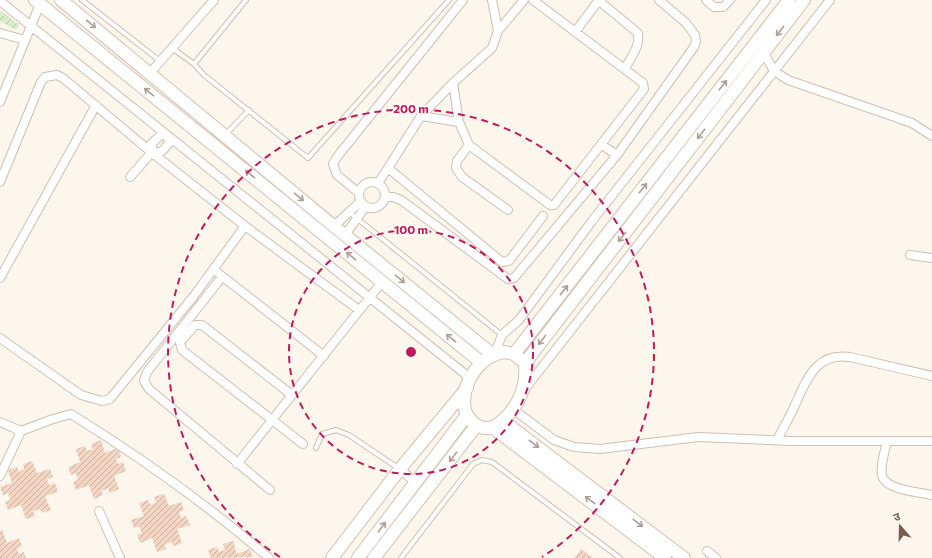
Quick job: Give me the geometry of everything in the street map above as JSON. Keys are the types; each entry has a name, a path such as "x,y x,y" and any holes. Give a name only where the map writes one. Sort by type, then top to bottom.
{"street":[{"path":"61,0 345,235 494,354"},
{"path":"150,73 214,0"},
{"path":"345,235 357,218 362,200 366,184 378,183 384,189 385,197 378,206 362,200 337,175 333,164 337,157 463,0"},
{"path":"378,183 421,116 453,83 492,48 496,41 498,31 492,0"},
{"path":"498,31 524,0"},
{"path":"453,83 459,122 469,145 552,206 556,204 644,89 643,83 625,68 534,0"},
{"path":"575,32 599,0 638,33 639,41 637,48 625,68"},
{"path":"385,197 393,197 401,200 510,280 514,278 617,155 688,56 696,41 695,35 686,23 659,0"},
{"path":"706,0 714,6 723,7 730,0"},
{"path":"494,354 502,335 519,320 592,221 766,0"},
{"path":"514,354 790,0"},
{"path":"523,391 526,374 525,363 804,0"},
{"path":"469,383 464,403 467,415 476,426 485,428 492,427 503,421 513,409 523,391 830,0"},
{"path":"0,1 370,296 469,383"},
{"path":"0,102 31,27 37,2 482,363"},
{"path":"0,33 25,40"},
{"path":"764,53 774,71 788,80 912,123 932,136"},
{"path":"0,182 41,82 45,77 57,75 63,78 246,226 359,310"},
{"path":"0,278 96,105"},
{"path":"421,116 459,122"},
{"path":"204,137 214,127"},
{"path":"130,177 152,151 152,144 159,136 162,134 168,136"},
{"path":"469,145 457,161 456,168 458,172 462,177 508,210"},
{"path":"602,145 617,155"},
{"path":"388,168 502,262 509,261 543,216"},
{"path":"334,226 362,200"},
{"path":"0,338 81,395 102,401 110,399 214,270 246,226"},
{"path":"910,255 932,258"},
{"path":"214,270 324,356"},
{"path":"222,277 147,372 144,381 149,389 270,490"},
{"path":"237,464 382,282"},
{"path":"292,395 202,325 195,325 180,342 182,350 303,444"},
{"path":"332,558 469,383 482,363 494,354 505,352 514,354 525,363"},
{"path":"777,440 795,405 803,384 819,365 828,358 839,356 850,357 932,376"},
{"path":"513,409 554,440 574,447 600,449 698,437 777,440 932,441"},
{"path":"0,422 21,431 71,414 144,462 245,537 270,558"},
{"path":"358,558 467,415"},
{"path":"503,421 684,558"},
{"path":"374,558 476,426"},
{"path":"492,427 665,558"},
{"path":"0,476 21,431"},
{"path":"887,441 882,476 885,482 893,487 932,495"},
{"path":"400,470 416,483"},
{"path":"99,511 120,558"},
{"path":"707,551 716,558"}],"lane":[{"path":"82,0 160,61"},
{"path":"194,64 246,0"},
{"path":"172,48 194,64 204,75 308,158 450,0"},
{"path":"225,136 249,110"},
{"path":"349,211 502,335"},
{"path":"316,448 322,434 336,430 349,435 400,470"},
{"path":"402,558 474,464 482,460 492,462 620,558"}],"green space":[{"path":"0,10 19,25 16,30 0,21"}],"building":[{"path":"101,440 105,453 118,448 121,457 116,459 118,464 123,462 126,471 114,476 119,489 110,493 108,488 101,491 103,495 94,499 89,485 76,490 73,482 78,480 76,473 71,475 68,467 80,462 76,449 85,446 87,451 93,449 91,444"},
{"path":"32,461 37,473 50,469 53,477 47,479 49,485 55,483 58,492 45,496 51,510 42,513 40,509 33,511 35,516 26,519 21,505 8,510 5,502 10,500 8,493 3,495 0,487 12,483 8,470 17,467 19,472 24,469 23,464"},
{"path":"164,494 169,506 181,502 184,510 179,512 181,518 186,516 190,525 177,529 182,543 173,546 172,542 165,544 166,549 157,552 152,538 140,543 137,535 142,533 139,526 134,528 131,520 144,516 139,503 148,500 150,505 156,503 154,497"},
{"path":"2,530 7,543 19,538 22,546 17,548 19,554 24,552 26,558 0,558 0,531"},
{"path":"233,541 237,554 250,549 253,557 211,558 208,550 217,547 219,552 225,550 223,544"},
{"path":"581,549 593,558 574,558"}]}
